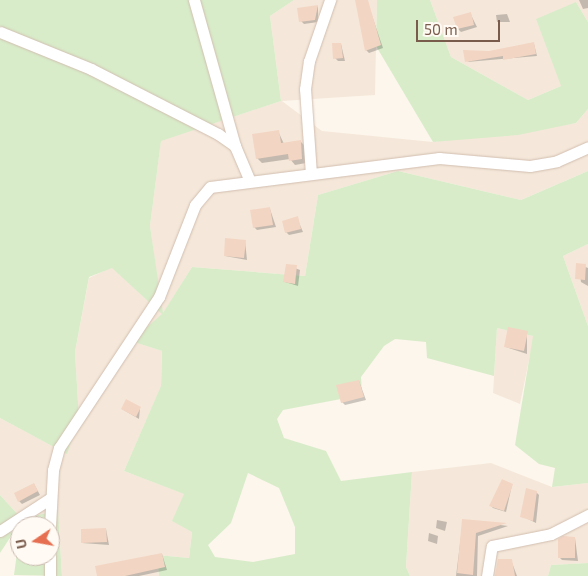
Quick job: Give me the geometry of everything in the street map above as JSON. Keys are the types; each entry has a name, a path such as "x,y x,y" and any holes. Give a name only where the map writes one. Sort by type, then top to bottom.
{"street":[{"path":"194,0 235,146 248,179"},
{"path":"312,174 305,89 309,61 330,0"},
{"path":"0,32 91,69 235,146"},
{"path":"50,516 49,499 59,448 159,297 200,196 219,184 248,179 267,183 370,163 439,158 530,166 557,161 588,147"},
{"path":"0,531 49,499"},
{"path":"487,576 492,546 551,534 588,515"}],"shaded area":[{"path":"294,0 377,0 375,95 282,101 322,131 433,142 576,123 588,109 588,171 521,200 398,171 318,195 305,276 192,267 163,314 132,341 162,351 161,387 124,471 185,494 192,532 189,558 157,555 159,576 62,576 60,516 58,516 58,510 34,516 19,516 0,495 0,418 66,453 79,419 75,352 89,278 112,267 162,313 150,226 161,140 281,101 270,16"},
{"path":"430,0 588,0 588,22 576,2 561,86 528,100 451,57"},
{"path":"588,244 588,326 563,256"},
{"path":"497,328 534,336 520,404 493,393"},
{"path":"491,463 552,487 588,483 588,563 551,565 548,576 410,576 406,567 412,472"}],"green space":[{"path":"0,0 294,0 270,16 281,101 161,141 150,226 163,313 192,267 305,276 318,195 398,171 521,200 588,171 588,244 563,256 588,326 588,483 552,487 555,468 539,464 515,445 533,336 497,328 494,376 427,358 426,342 395,339 384,346 361,377 362,395 283,410 277,419 284,438 326,451 341,481 412,472 406,567 410,576 159,576 157,555 189,558 192,532 172,521 184,494 124,471 161,386 162,351 131,341 162,314 112,268 89,277 75,352 79,419 67,454 0,418","holes":["248,473 279,488 295,527 295,554 253,562 215,557 208,545 231,523"]},
{"path":"377,0 430,0 451,57 528,100 561,86 536,19 576,2 588,22 588,109 576,123 518,135 433,142 376,46"},
{"path":"0,495 19,516 10,516 10,538 0,553"},
{"path":"58,510 58,516 34,516"},
{"path":"60,543 62,576 14,575 15,566 60,566"},
{"path":"588,563 588,576 548,576 551,565"}],"building":[{"path":"355,0 368,0 381,45 365,51"},
{"path":"318,5 315,20 299,22 297,8"},
{"path":"471,12 474,25 457,29 453,17"},
{"path":"534,42 536,54 503,60 503,56 465,62 463,50 489,51"},
{"path":"332,43 341,43 343,58 333,59"},
{"path":"279,130 281,143 301,140 302,159 289,161 288,154 256,159 252,134"},
{"path":"270,207 273,225 253,228 250,210"},
{"path":"298,216 301,229 285,233 282,221"},
{"path":"225,238 246,240 244,258 224,256"},
{"path":"576,263 586,264 585,280 575,279"},
{"path":"286,264 297,265 295,284 283,282"},
{"path":"508,327 528,331 524,351 504,347"},
{"path":"359,380 364,397 341,403 336,385"},
{"path":"126,399 141,407 136,417 121,409"},
{"path":"502,479 513,484 504,511 489,506"},
{"path":"34,483 38,491 18,502 14,493"},
{"path":"526,488 537,491 533,521 520,517"},
{"path":"462,519 507,523 476,533 473,575 457,573"},
{"path":"106,528 107,542 81,543 81,529"},
{"path":"563,536 575,537 575,558 558,558 558,539"},
{"path":"162,553 165,567 125,576 97,576 95,566"},
{"path":"498,559 512,559 515,576 495,576"}]}
